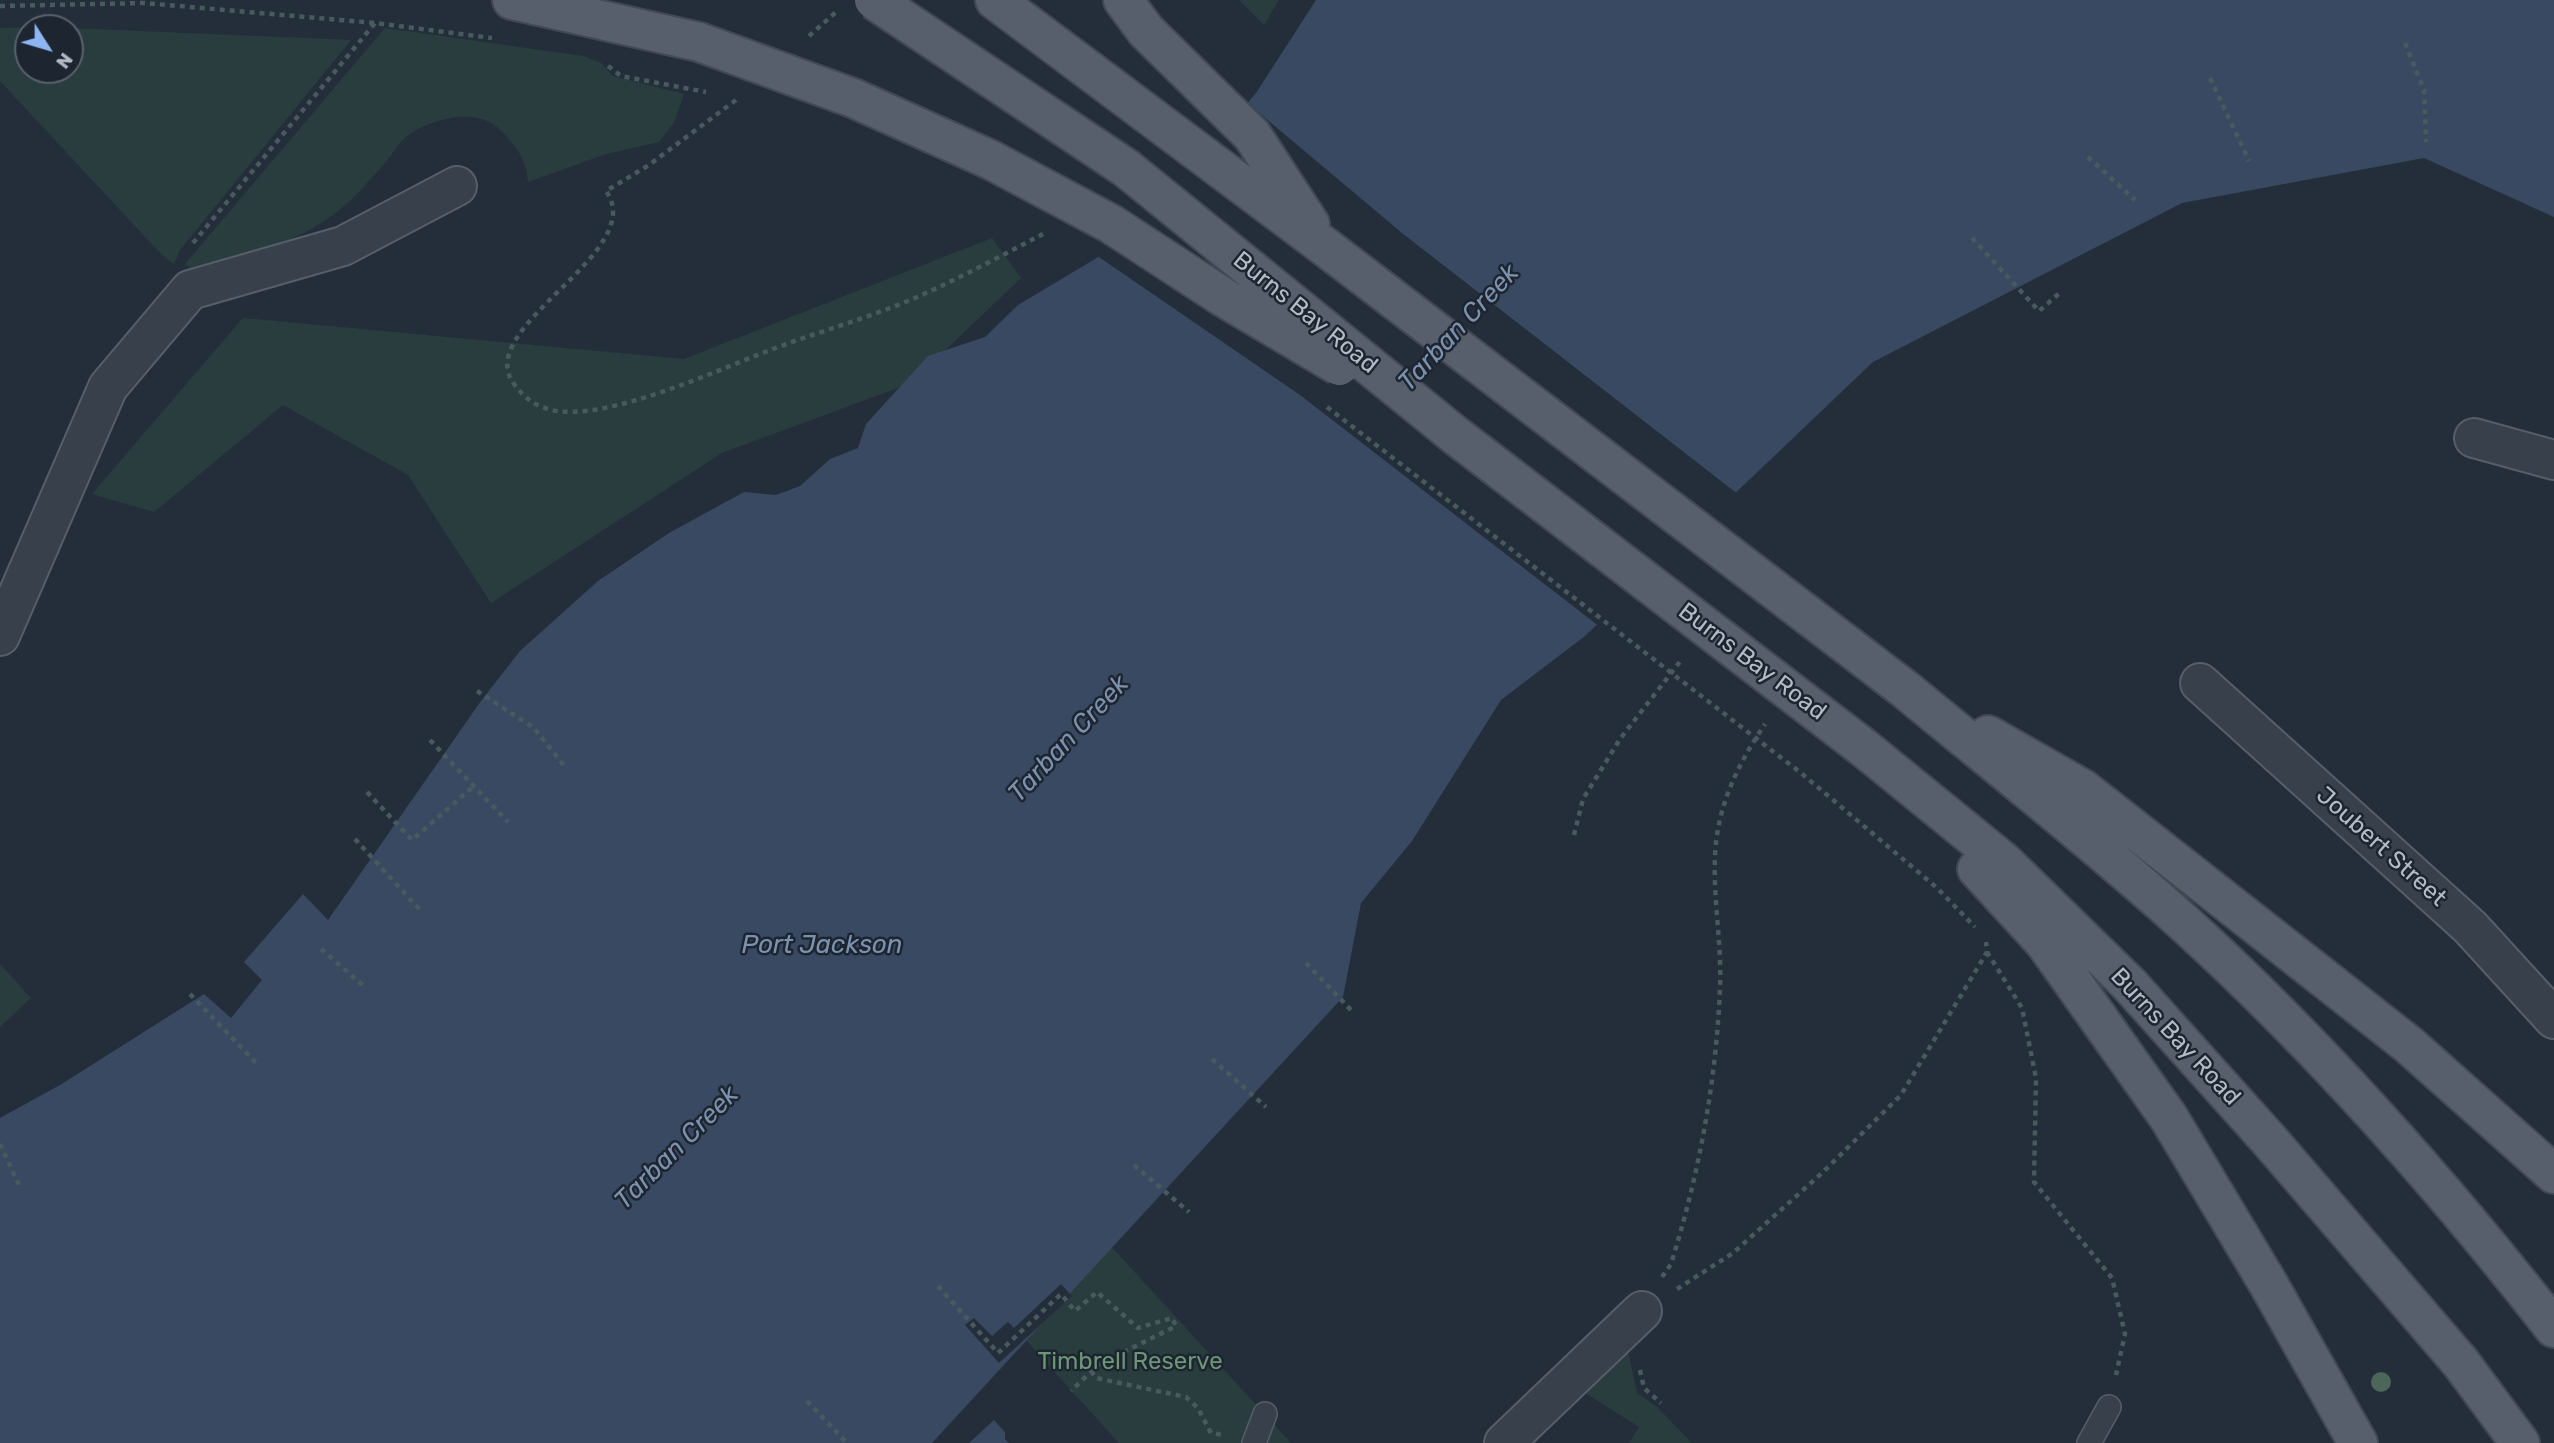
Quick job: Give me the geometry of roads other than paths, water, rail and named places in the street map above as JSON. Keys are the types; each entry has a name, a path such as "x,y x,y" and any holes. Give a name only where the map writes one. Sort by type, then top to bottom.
{"main road":[{"path":"512,0 699,43 853,98 991,160 1111,224 1223,297 1455,435"},
{"name":"Burns Bay Road","path":"874,0 1126,168 1455,435 1864,748 2004,862 2130,985 2270,1141 2461,1363 2520,1443"},
{"path":"995,0 1324,246 1906,690 2163,904 2269,1004 2382,1120 2554,1328"},
{"path":"1123,0 1146,32 1252,135 1324,246"},
{"path":"1906,690 2084,789 2409,1045 2554,1174"},
{"path":"1864,748 2045,943 2169,1118 2269,1285 2358,1443"}],"street":[{"path":"0,636 108,387 190,290 343,246 457,186"},
{"path":"2474,438 2554,460"},
{"name":"Joubert Street","path":"2200,683 2470,927 2554,1020"},
{"path":"1504,1443 1642,1311"}],"lane":[{"path":"2089,1443 2109,1407"},
{"path":"1255,1443 1265,1415"}],"water":[{"name":"Port Jackson","path":"1316,0 2554,0 2554,217 2424,158 2182,203 1873,362 1585,636 1501,700 1412,841 1361,903 1343,997 932,1443 0,1443 0,1118 60,1085 204,994 231,1018 262,980 244,962 303,894 328,920 481,701 520,651 598,581 669,533 744,492 776,495 800,486 830,459 858,448 866,424 928,356 985,337 1018,305 1110,250 1204,155 1256,93"},
{"path":"994,1420 1005,1432 1005,1439 1009,1443 969,1443"}],"water label":[{"name":"Tarban Creek","path":"1459,328"},
{"name":"Tarban Creek","path":"1069,739"},
{"name":"Tarban Creek","path":"677,1148"}],"park label":[{"name":"Timbrell Reserve","path":"1130,1362"}]}
